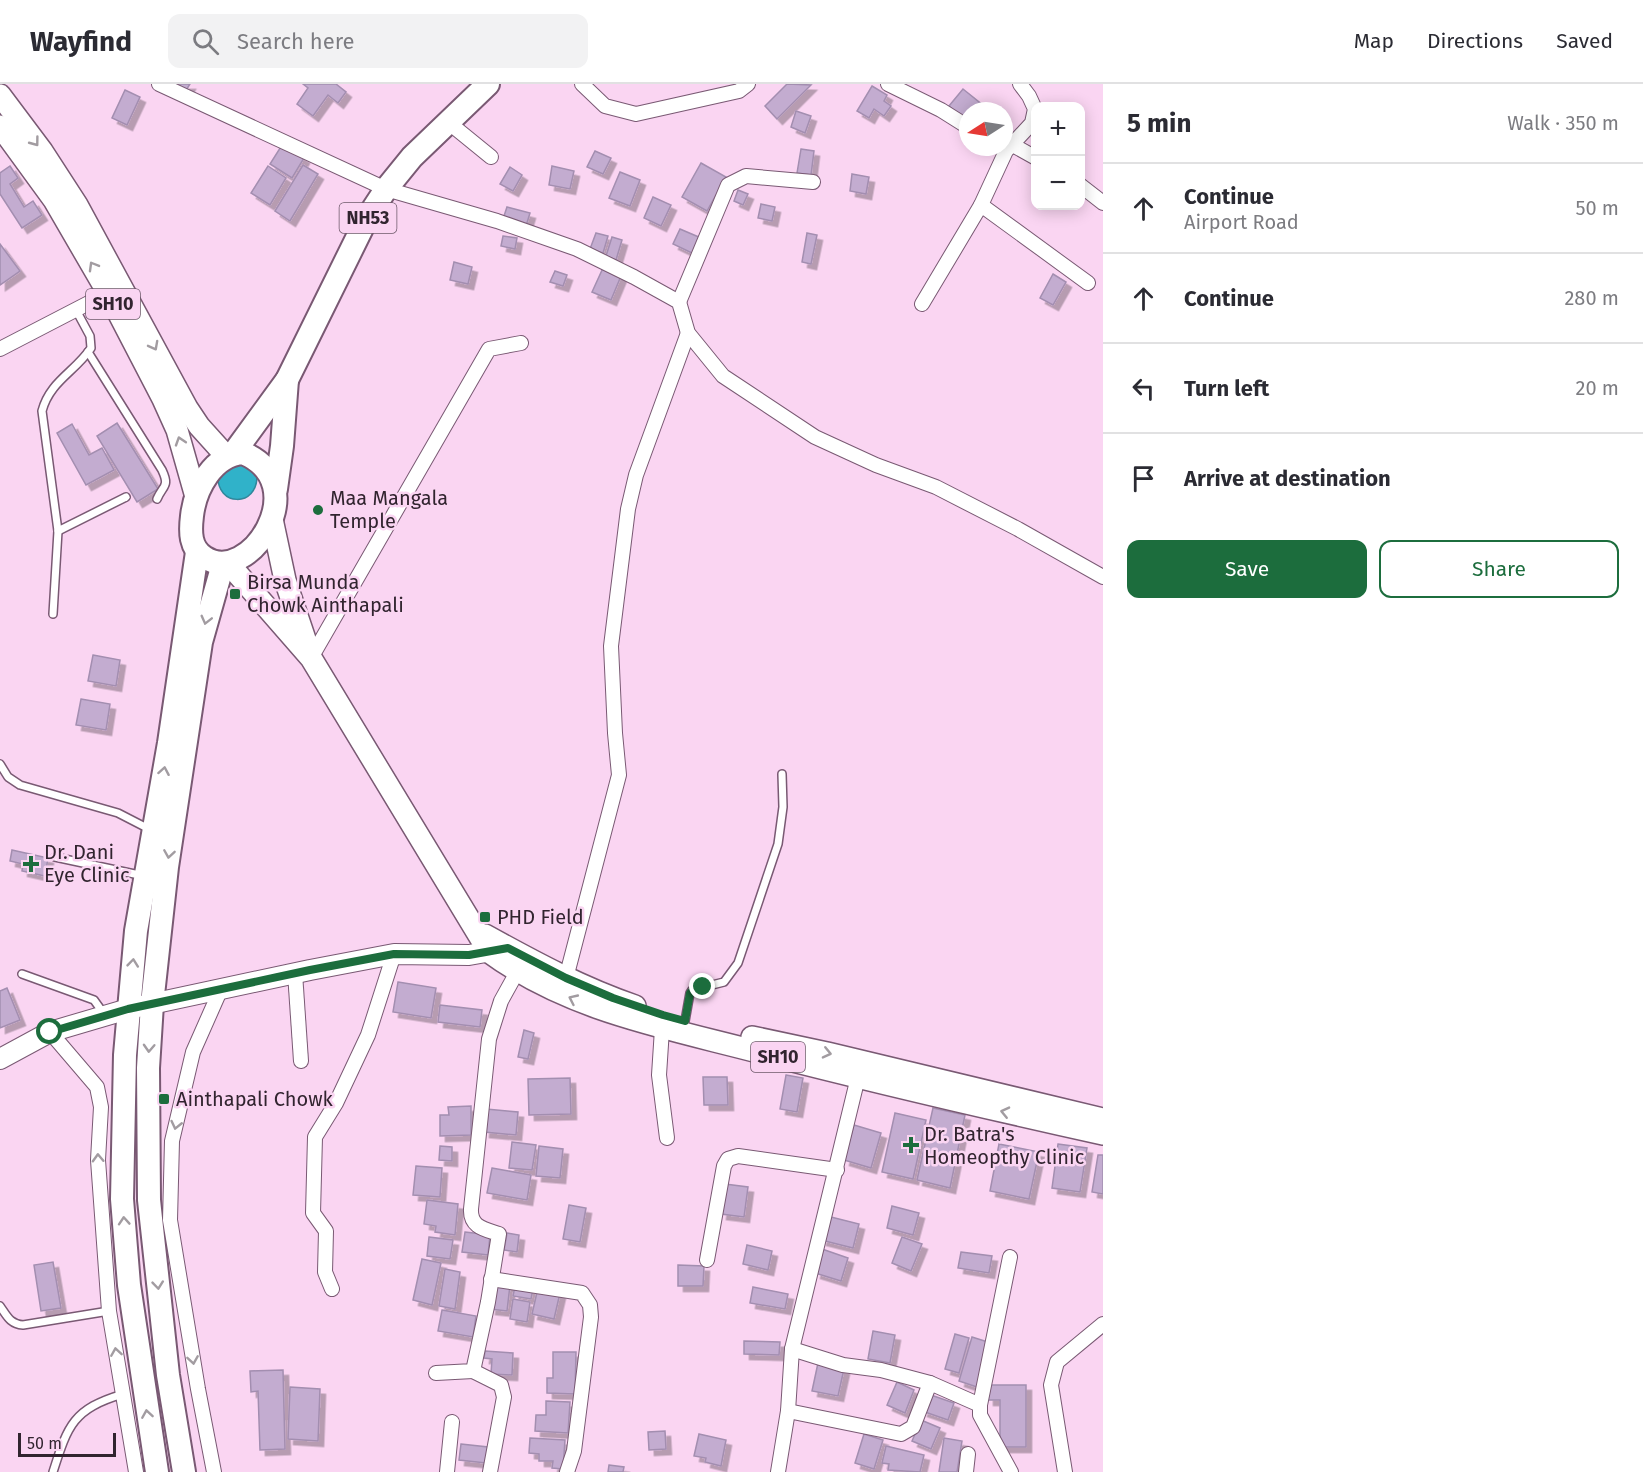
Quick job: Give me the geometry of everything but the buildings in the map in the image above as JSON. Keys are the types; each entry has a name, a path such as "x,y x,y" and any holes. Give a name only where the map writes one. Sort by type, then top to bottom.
{"highway":[{"name":"NH53","path":"157,1472 129,1285 122,1198 125,1055 136,931 154,832 197,552 191,538 190,527 196,497 210,471 230,455 287,380 367,219 386,189 412,157 488,84"},
{"name":"NH53","path":"226,564 246,555 265,533 272,519 282,446 287,380"},
{"path":"230,455 243,453 254,458 267,469 275,492"},
{"path":"184,1472 168,1375 149,1200 148,1080 152,1004 167,867 201,642 226,564 210,561 197,552"}],"main road":[{"name":"SH10","path":"0,95 42,151 77,205 193,417 230,455"},
{"name":"SH10","path":"0,126 54,200 108,293 177,430 196,497"},
{"name":"SH10","path":"272,519 285,580 311,658"},
{"name":"SH10","path":"226,564 311,658 476,930 499,950 516,972 586,1005 662,1029 1103,1119"},
{"name":"SH10","path":"499,950 613,998 663,1015 1103,1134"},
{"path":"0,1059 50,1032 128,1009 394,954 469,955 499,950"}],"street":[{"path":"159,84 386,189 497,221 577,249 679,302"},
{"path":"582,84 605,106 636,114 741,86"},
{"path":"888,84 959,121"},
{"path":"1013,139 1032,123 1035,109 1020,84"},
{"path":"448,122 491,157"},
{"path":"1013,146 1031,156"},
{"path":"922,304 981,205 1004,156"},
{"path":"813,182 746,176 728,185 679,302 688,333 723,376 815,437 876,465 936,487 1018,529 1103,577"},
{"path":"1085,189 1103,203"},
{"path":"981,205 1088,283"},
{"path":"0,349 108,293"},
{"path":"566,978 619,775 611,646 628,509 636,475 688,333"},
{"path":"311,658 489,350 520,344"},
{"path":"332,1289 325,1272 326,1231 313,1213 315,1137 336,1103 368,1035 394,954"},
{"path":"473,1371 499,1234 478,1228 471,1217 489,1040 501,1001 516,972"},
{"path":"295,973 301,1061"},
{"path":"214,1472 170,1220 172,1141 193,1052 220,991"},
{"path":"662,1029 659,1075 667,1138"},
{"path":"50,1032 97,1087 99,1096 101,1107 98,1160 109,1311 136,1472"},
{"path":"778,1472 788,1411 792,1349 860,1070"},
{"path":"707,1260 724,1166 728,1160 738,1156 837,1170"},
{"path":"1010,1257 980,1404 980,1415 1011,1472"},
{"path":"491,1279 582,1293 591,1305 574,1451 567,1472"},
{"path":"1065,1472 1051,1384 1057,1362 1103,1324"},
{"path":"792,1349 843,1365 881,1370 930,1383 980,1404"},
{"path":"436,1373 473,1371 501,1385 504,1397 490,1472"},
{"path":"788,1411 901,1434 913,1427 930,1383"},
{"path":"447,1472 452,1422"},
{"path":"966,1472 969,1454"}],"lane":[{"path":"53,614 58,531 42,411 45,398 52,387 88,352 92,343 76,310"},
{"path":"88,352 162,470 166,484 165,490 157,499"},
{"path":"58,531 126,497"},
{"path":"0,764 8,777 20,785 117,813 154,832"},
{"path":"685,1021 692,990 724,982 738,963 778,844 783,807 782,774"},
{"path":"55,857 146,876"},
{"path":"22,974 94,1000 105,1016"},
{"path":"0,1306 9,1321 23,1325 109,1311"},
{"path":"53,1472 64,1437 74,1420 99,1401 123,1394"}],"water":[{"path":"237,459 257,475 256,486 251,493 245,498 237,499 230,498 223,493 219,486 218,475"}],"place":[{"name":"Maa Mangala Temple","path":"318,510"},
{"name":"Birsa Munda Chowk Ainthapali","path":"235,594"},
{"name":"Dr. Dani Eye Clinic","path":"31,864"},
{"name":"PHD Field","path":"485,917"},
{"name":"Ainthapali Chowk","path":"164,1099"},
{"name":"Dr. Batra's Homeopthy Clinic","path":"911,1145"}],"route":[{"path":"50,1032 128,1009 394,954 469,955 508,948 566,978 613,998 685,1021 690,993 696,987 703,987"}]}
